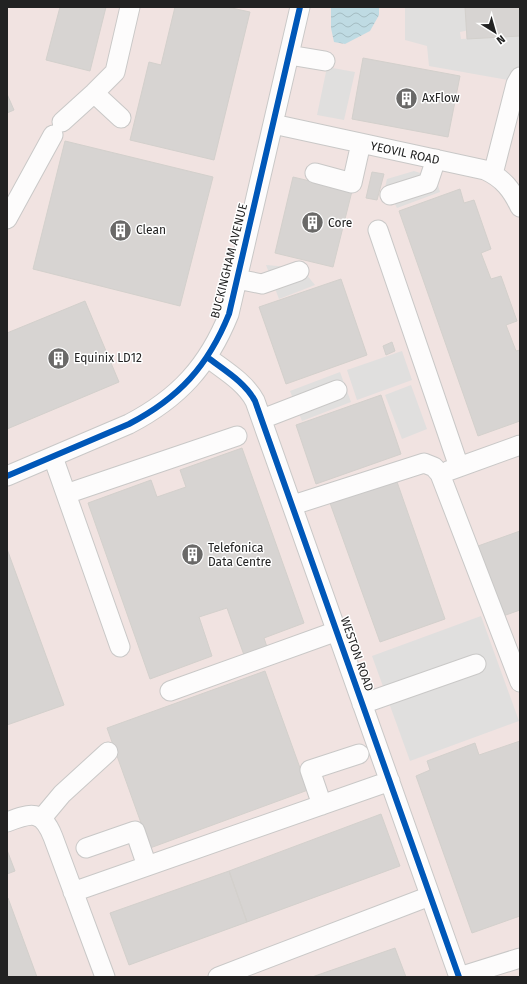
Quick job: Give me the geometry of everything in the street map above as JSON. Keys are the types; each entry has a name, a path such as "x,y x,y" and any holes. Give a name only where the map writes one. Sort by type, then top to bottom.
{"street":[{"path":"7,219 58,128 115,72 130,7"},
{"name":"BUCKINGHAM AVENUE","path":"7,476 130,424 147,415 178,392 207,357 222,332 229,314 300,7"},
{"path":"289,55 325,61"},
{"path":"493,174 516,84 520,77"},
{"path":"94,93 121,118"},
{"name":"YEOVIL ROAD","path":"273,124 485,170 500,178 507,185 520,207"},
{"path":"315,172 352,182 361,143"},
{"path":"390,195 428,183 436,160"},
{"path":"378,230 460,467"},
{"path":"237,279 262,284 299,272"},
{"name":"WESTON ROAD","path":"207,357 245,386 251,393 262,418 459,977"},
{"path":"262,418 337,390"},
{"path":"66,494 237,436"},
{"path":"440,474 520,445"},
{"path":"53,456 120,647"},
{"path":"293,505 424,463 434,467 440,474 520,682"},
{"path":"170,691 337,631"},
{"path":"362,704 476,664"},
{"path":"42,818 62,794 108,752"},
{"path":"322,805 310,770 359,754"},
{"path":"73,892 390,781"},
{"path":"7,822 29,815 42,818 47,823 105,977"},
{"path":"86,848 135,831 147,866"},
{"path":"218,977 430,896"},
{"path":"459,977 520,958"}],"shaded area":[{"path":"7,7 520,7 520,977 7,977"},
{"path":"405,7 468,7 469,30 460,32 461,39 520,36 520,69 508,80 429,66 427,46 405,40"},
{"path":"327,67 355,72 344,120 317,115"},
{"path":"414,171 436,178 440,192 397,208 394,202 382,200 387,179"},
{"path":"266,265 301,268 315,285 279,299"},
{"path":"402,351 412,380 357,400 347,370"},
{"path":"340,372 351,402 302,421 290,391"},
{"path":"411,385 427,429 402,439 385,395"},
{"path":"481,616 519,721 410,761 372,656"}],"water":[{"path":"331,7 379,7 379,15 370,31 345,44 334,42 331,28"}],"building":[{"path":"60,7 106,7 90,71 46,60"},
{"path":"175,7 227,7 250,12 214,160 130,140 149,62 161,65"},
{"path":"465,7 520,7 520,36 467,39"},
{"name":"AxFlow","path":"363,58 460,76 448,137 352,119"},
{"path":"7,94 14,110 7,113"},
{"name":"Clean","path":"65,141 213,177 180,306 33,269"},
{"path":"372,172 384,174 377,200 366,198"},
{"name":"Core","path":"293,177 352,191 333,267 275,253"},
{"path":"460,189 464,203 474,200 491,249 481,253 491,279 501,276 517,321 506,325 516,351 520,350 520,421 478,436 399,211"},
{"path":"341,279 367,355 286,384 259,307"},
{"name":"Equinix LD12","path":"85,301 119,382 7,429 7,333"},
{"path":"392,342 395,351 386,355 383,346"},
{"path":"381,395 401,454 316,484 296,425"},
{"name":"Telefonica Data Centre","path":"242,448 304,623 264,638 267,647 244,655 227,608 199,617 212,656 150,679 88,503 151,480 157,497 186,487 180,470"},
{"path":"396,479 445,619 380,642 330,503"},
{"path":"520,531 520,610 503,616 478,546"},
{"path":"7,549 64,705 7,725"},
{"path":"265,671 308,790 150,848 107,728"},
{"path":"520,741 520,916 472,933 416,776 430,770 427,761 475,743 479,755"},
{"path":"381,814 400,866 247,922 229,871"},
{"path":"7,850 15,871 7,874"},
{"path":"229,871 247,922 129,965 110,913"},
{"path":"8,898 37,977 7,977"},
{"path":"395,948 406,977 312,977"}],"cycle path":[{"path":"7,476 129,424 147,414 163,403 190,379 212,349 229,314 300,7"},
{"path":"207,357 240,382 255,401 459,977"}],"place":[{"name":"AxFlow","path":"406,98"},
{"name":"Core","path":"313,223"},
{"name":"Clean","path":"121,230"},
{"name":"Equinix LD12","path":"58,358"},
{"name":"Telefonica Data Centre","path":"193,555"}]}
